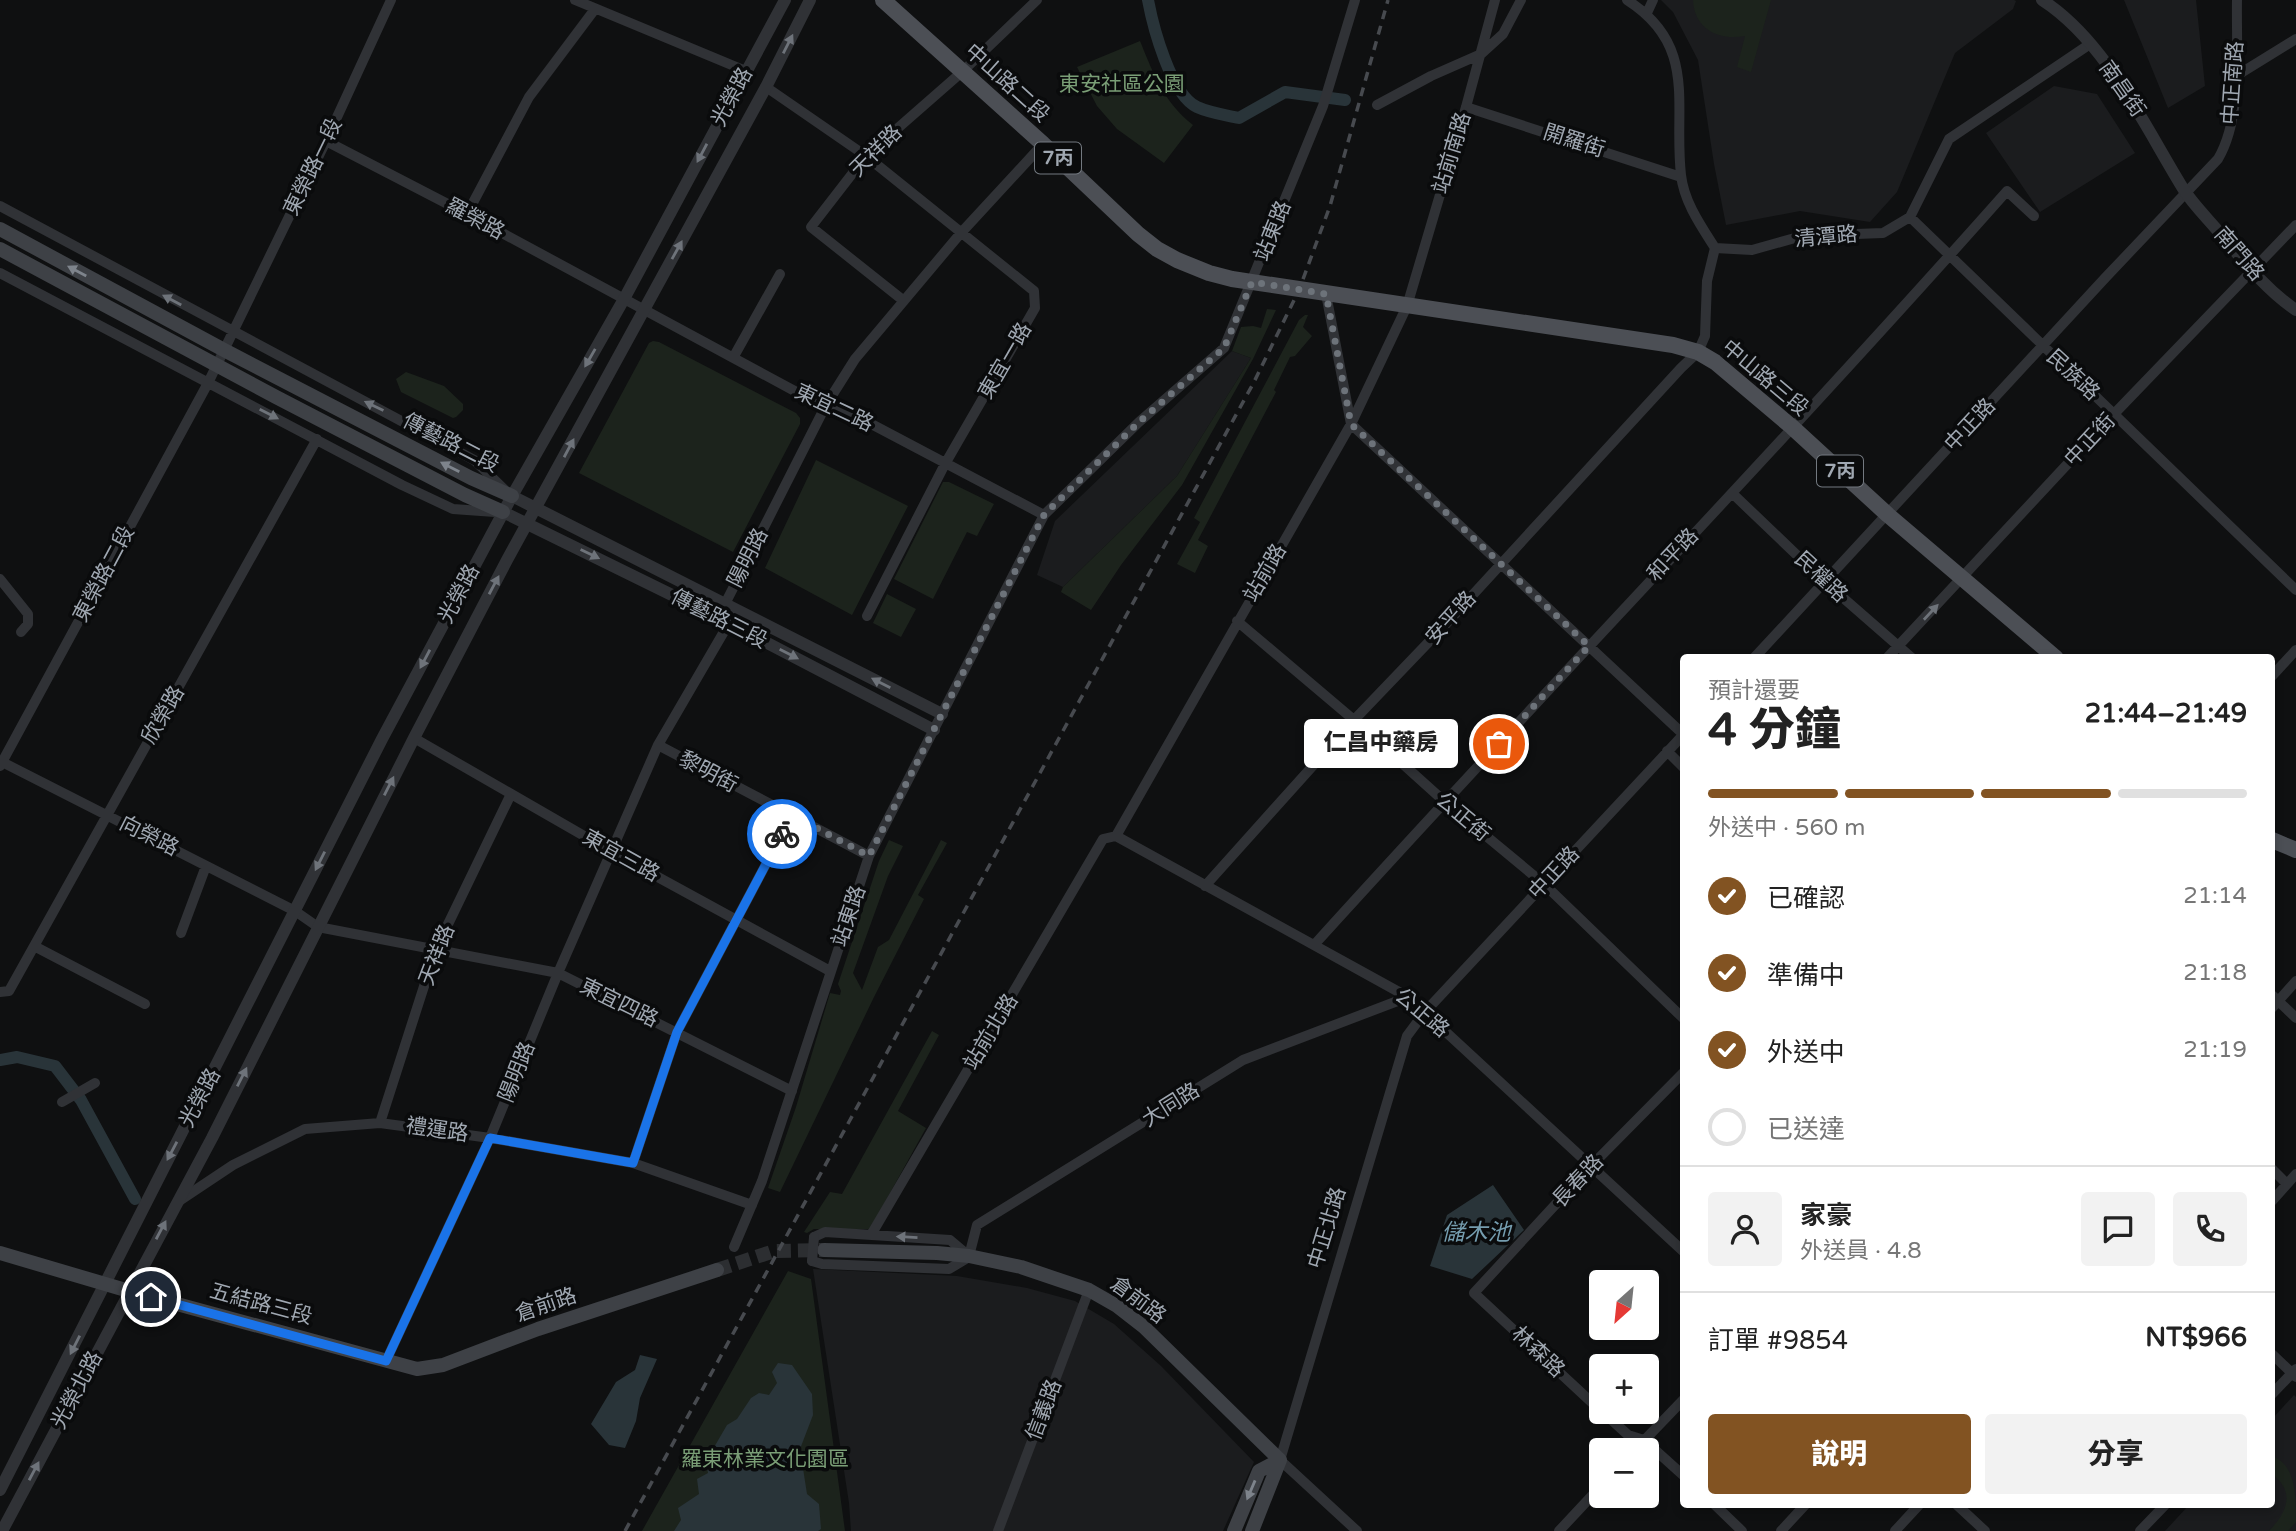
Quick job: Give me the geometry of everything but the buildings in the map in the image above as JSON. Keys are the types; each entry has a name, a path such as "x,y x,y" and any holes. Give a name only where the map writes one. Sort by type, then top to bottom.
{"main road":[{"name":"中山路二段","path":"883,0 1157,249 1209,273 1326,294"},
{"name":"傳藝路二段","path":"0,229 224,350 458,472 512,496"},
{"name":"傳藝路二段","path":"0,249 216,365 465,495 503,512"},
{"name":"中山路三段","path":"1326,294 1662,343 1698,352 1715,362 1792,427 1888,515 2051,654"},
{"path":"2275,841 2296,850"},
{"name":"倉前路","path":"824,1250 969,1256 1021,1267 1089,1290 1117,1306 1144,1327 1280,1460"},
{"name":"五結路三段","path":"0,1253 386,1361 417,1369 430,1367"},
{"name":"倉前路","path":"430,1367 443,1365 538,1329 716,1270"},
{"path":"1234,1531 1259,1471 1280,1460"},
{"name":"中正北路","path":"1252,1531 1280,1460"}],"street":[{"name":"東榮路一段","path":"216,365 326,141 391,0"},
{"path":"575,0 746,71"},
{"name":"光榮路","path":"149,1197 382,739 503,512 624,299 785,0"},
{"name":"光榮路","path":"212,1138 414,738 766,87 810,0"},
{"name":"天祥路","path":"904,301 811,227 866,156 963,71 1037,0"},
{"name":"站東路","path":"734,1247 762,1181 869,856 1044,515 1139,422 1224,348 1323,106 1354,0"},
{"name":"站前南路","path":"1406,306 1495,0"},
{"path":"1377,105 1431,76 1481,54 1503,34 1521,0"},
{"path":"1627,0 1647,13 1658,26 1673,56 1678,80 1681,177 1695,218 1715,248 1707,281 1705,336 1698,352"},
{"path":"1647,13 1653,0"},
{"name":"南昌街","path":"2042,0 2061,12 2090,44 2134,104 2186,193"},
{"name":"中正南路","path":"2186,193 2218,159 2226,145 2233,122 2237,0"},
{"path":"467,214 530,97 595,9"},
{"path":"2236,76 2296,39"},
{"path":"1910,216 1949,139 2090,44"},
{"name":"東宜一路","path":"766,87 866,156 1034,291 1035,308 945,464 867,616"},
{"name":"開羅街","path":"1466,107 1681,177"},
{"name":"羅榮路","path":"326,141 624,299"},
{"name":"陽明路","path":"386,1361 490,1138 558,973 658,746 729,623 725,604 826,405 855,359 960,234 1043,144"},
{"name":"和平路","path":"1314,945 2007,191 2034,216"},
{"name":"南門路","path":"2186,193 2252,271 2280,299 2296,310"},
{"name":"中正路","path":"1758,654 2186,193"},
{"name":"傳藝路二段","path":"0,206 474,460 512,496"},
{"name":"清潭路","path":"1715,248 1752,250 1802,236 1884,233 1910,216"},
{"name":"民族路","path":"1910,216 2296,590"},
{"name":"中正街","path":"1891,654 2114,414 2296,225"},
{"path":"0,274 402,485 453,509 503,512"},
{"path":"733,358 780,274"},
{"path":"1326,294 1351,424 1680,731"},
{"name":"東宜二路","path":"624,299 815,402 841,408 1044,515"},
{"name":"站前路","path":"1116,835 1351,424 1406,306"},
{"name":"安平路","path":"1205,886 1354,720 1698,352"},
{"name":"東榮路二段","path":"1,764 216,365"},
{"name":"欣榮路","path":"4,992 34,946 317,439"},
{"name":"民權路","path":"1732,493 1825,582 1908,654"},
{"name":"傳藝路三段","path":"512,496 942,714"},
{"name":"傳藝路三段","path":"503,512 729,623 934,730"},
{"path":"0,579 29,614 28,624 21,632"},
{"name":"公正街","path":"1237,621 1354,720 1445,802 1544,884 1680,1015"},
{"path":"2275,673 2296,650"},
{"name":"中正路","path":"1424,1013 1680,737"},
{"name":"東宜三路","path":"414,738 612,852 830,971"},
{"name":"黎明街","path":"658,746 869,856"},
{"path":"1667,751 1680,764"},
{"name":"向榮路","path":"1,764 295,911 318,927"},
{"name":"天祥路","path":"380,1123 436,949 511,794"},
{"path":"633,1163 677,1032 792,815"},
{"name":"公正路","path":"1116,835 1408,997 1680,1248"},
{"name":"站前北路","path":"871,1235 1103,839 1116,835"},
{"path":"181,933 206,866"},
{"name":"東宜四路","path":"318,927 558,973 792,1091"},
{"path":"34,946 145,1004"},
{"path":"2275,1000 2296,981"},
{"name":"大同路","path":"969,1256 977,1225 1243,1060 1408,997"},
{"path":"2275,1002 2296,1018"},
{"name":"中正北路","path":"1280,1460 1407,1036 1424,1013"},
{"name":"長春路","path":"1474,1293 1591,1166 1680,1076"},
{"path":"62,1102 95,1083"},
{"name":"禮運路","path":"175,1203 233,1165 305,1129 380,1123 490,1138 633,1163 752,1205"},
{"name":"光榮北路","path":"2,1531 212,1138"},
{"path":"2275,1172 2287,1184"},
{"path":"2275,1198 2296,1174"},
{"name":"光榮北路","path":"0,1490 149,1197"},
{"path":"825,1233 871,1235 950,1240 969,1256 949,1269 822,1264 813,1261 814,1237 825,1233"},
{"name":"信義路","path":"998,1531 1089,1290"},
{"name":"林森路","path":"1474,1293 1589,1400"},
{"path":"2275,1356 2295,1373 2275,1391"},
{"path":"1646,1438 1680,1403"},
{"name":"林森路","path":"1616,1424 1628,1435 1638,1438"},
{"name":"林森路","path":"1659,1454 1680,1472"},
{"name":"倉前路","path":"1280,1460 1357,1531"},
{"path":"1559,1531 1589,1499"},
{"path":"1718,1508 1742,1531"},
{"path":"1781,1531 1802,1508"},
{"path":"1895,1531 1916,1508"},
{"path":"1960,1508 1985,1531"},
{"path":"2140,1531 2162,1508"}],"shaded area":[{"path":"1661,0 2016,1 2013,9 1955,53 1897,192 1870,222 1800,211 1726,225 1698,60 1673,12"},
{"path":"2124,0 2196,0 2205,86 2168,108"},
{"path":"2054,86 2097,94 2135,153 2040,212 1986,133"},
{"path":"1232,351 1251,358 1177,476 1063,587 1037,575 1055,521"},
{"path":"813,1269 957,1276 1027,1288 1075,1301 1114,1324 1161,1366 1254,1462 1223,1531 851,1531"},
{"path":"2294,1395 2296,1397 2296,1531 2165,1531 2186,1508 2275,1508 2275,1416"}],"green space":[{"path":"1693,0 1771,0 1751,72 1737,67 1745,36 1726,37 1710,31 1698,19"},
{"name":"東安社區公園","path":"1140,41 1167,97 1193,125 1164,163 1117,129 1097,106 1077,67"},
{"path":"1267,309 1276,310 1253,359 1182,485 1121,565 1091,610 1061,592 1063,587 1177,476 1251,358 1232,351 1241,327 1261,328"},
{"path":"1308,315 1303,327 1312,336 1295,356 1290,357 1274,390 1276,392 1198,540 1208,546 1195,573 1177,564 1200,522 1194,518 1299,320"},
{"path":"653,341 796,413 800,418 800,424 733,552 579,473 649,343"},
{"path":"406,372 444,386 463,404 463,410 453,418 401,392 396,379"},
{"path":"816,460 908,506 852,615 765,568"},
{"path":"943,482 949,482 994,504 977,536 967,532 933,599 894,579"},
{"path":"887,594 916,609 901,637 873,623"},
{"path":"889,840 903,846 888,876 853,973 862,990 878,947 889,940 941,840 947,843 918,895 924,899 780,1192 768,1188 796,1107 830,993 840,995 838,984 879,861"},
{"path":"932,1031 939,1035 898,1111 926,1128 870,1229 814,1229 804,1232 830,1192 842,1194"},
{"name":"羅東林業文化園區","path":"788,1271 811,1279 845,1531 642,1531"},
{"path":"2275,1458 2286,1466 2293,1482 2296,1522 2288,1531 2269,1531 2280,1517 2286,1502 2280,1481 2275,1477"}],"water":[{"name":"儲木池","path":"1493,1185 1524,1230 1472,1279 1430,1266 1447,1215"},
{"path":"640,1355 657,1359 640,1398 636,1421 625,1448 609,1445 591,1424 616,1382 635,1370"},
{"path":"778,1363 792,1365 812,1394 813,1415 800,1449 807,1494 819,1504 821,1529 674,1531 681,1520 678,1508 699,1494 697,1479 708,1473 706,1461 727,1425 737,1419 751,1398 759,1393 769,1395 777,1383 772,1372"}],"waterway":[{"path":"1148,0 1171,75 1179,89 1197,107 1239,118 1285,92 1345,100"},
{"path":"0,1060 17,1057 55,1066 81,1100 135,1199"}],"tunnel":[{"path":"717,1270 774,1251 824,1250"}],"railway":[{"path":"625,1531 1254,382 1299,290 1330,206 1388,0"}],"way so far":[{"path":"782,834 792,815 869,856 1044,515 1139,422 1224,348 1252,282 1326,294 1351,424 1589,646 1499,744"}],"place":[{"name":"仁昌中藥房","path":"1499,744"}],"route":[{"path":"151,1297 386,1361 490,1138 633,1163 677,1032 782,834"}]}
